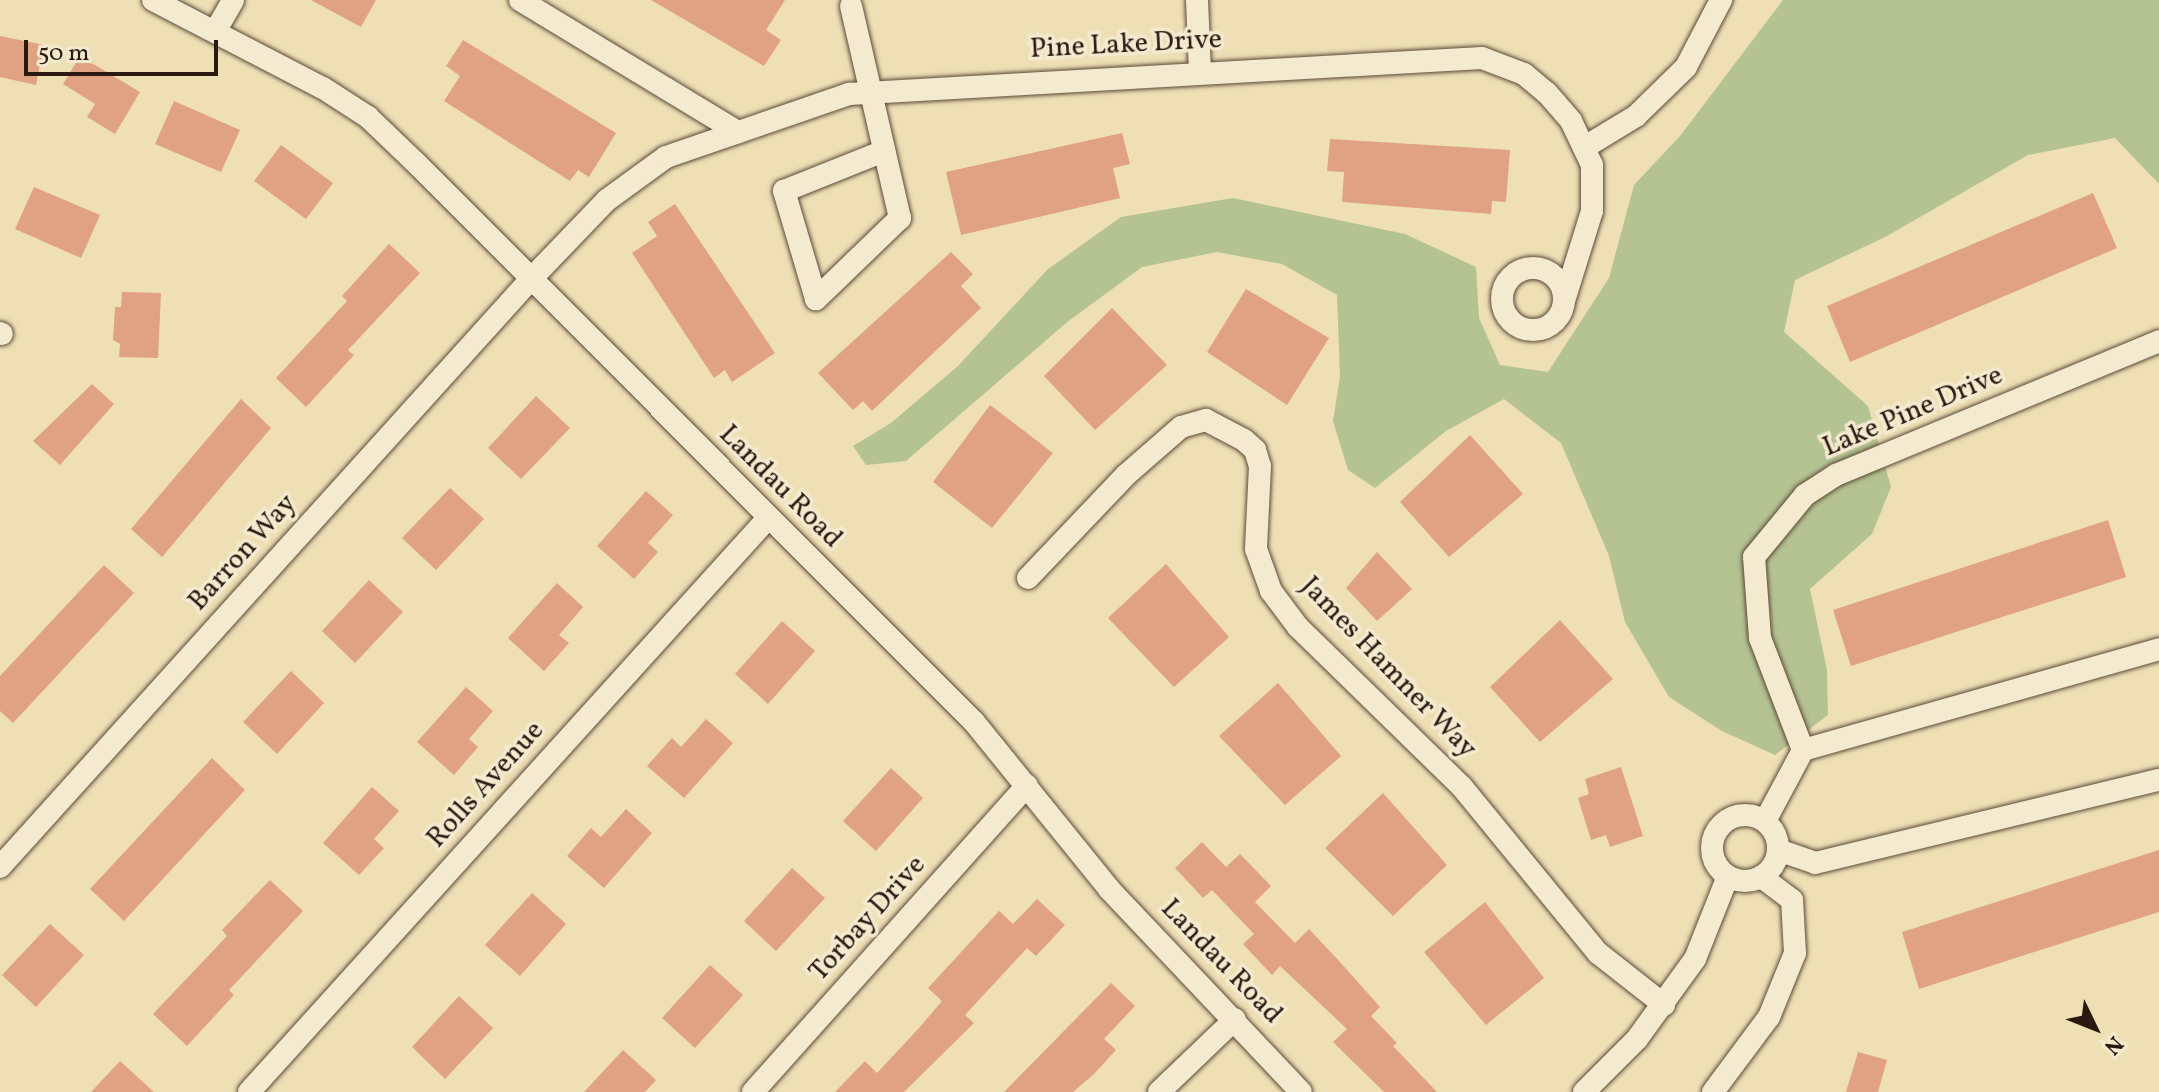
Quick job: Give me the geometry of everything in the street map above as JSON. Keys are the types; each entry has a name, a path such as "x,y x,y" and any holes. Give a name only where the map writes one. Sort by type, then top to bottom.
{"street":[{"name":"Landau Road","path":"153,0 216,30 368,117 974,722 1109,889 1301,1092"},
{"path":"216,30 233,0"},
{"path":"520,0 738,132"},
{"path":"1197,0 1200,71"},
{"path":"1585,147 1636,116 1686,67 1721,0"},
{"path":"851,6 900,218 816,299 784,191 884,151"},
{"name":"Pine Lake Drive","path":"531,279 643,171 738,132 849,94 1200,71 1482,58 1524,74 1547,93 1585,147 1594,187 1592,211 1564,301"},
{"name":"Barron Way","path":"0,867 531,279"},
{"name":"Lake Pine Drive","path":"1803,750 1760,638 1754,557 1805,495 1836,475 2159,341"},
{"name":"James Hamner Way","path":"1028,578 1126,475 1181,427 1206,420 1244,440 1255,450 1260,466 1256,549 1271,591 1298,627 1462,787 1598,953 1664,1005"},
{"name":"Rolls Avenue","path":"249,1092 768,518"},
{"path":"1765,821 1803,750 2159,649"},
{"path":"1713,1092 1769,1017 1795,953 1792,900 1761,877 1728,876 1715,860 1718,830 1745,815 1765,821 1778,850 1815,863 2159,780"},
{"name":"Torbay Drive","path":"753,1092 1027,786"},
{"path":"1761,877 1778,850"},
{"path":"1584,1092 1664,1005 1695,959 1728,876"},
{"path":"1159,1092 1235,1019"}],"green space":[{"path":"1783,0 2159,0 2159,184 2115,138 2028,155 1887,236 1795,280 1784,332 1868,406 1891,487 1872,534 1810,589 1827,670 1828,715 1775,755 1722,731 1669,697 1625,622 1609,556 1561,443 1504,399 1446,431 1375,488 1348,470 1333,421 1340,377 1337,295 1282,264 1217,252 1142,267 1066,323 906,461 866,465 853,446 891,423 958,366 1048,269 1121,217 1233,198 1405,234 1476,267 1479,318 1500,365 1548,372 1609,278 1634,185 1680,136"}],"building":[{"path":"311,0 376,0 361,27"},
{"path":"651,0 785,0 766,30 781,40 764,66"},
{"path":"0,36 44,45 36,85 0,77"},
{"path":"463,40 616,133 589,177 578,170 570,181 444,101 460,76 446,66"},
{"path":"80,56 140,92 115,134 87,117 95,104 63,84"},
{"path":"174,101 240,130 221,172 155,144"},
{"path":"1122,133 1130,164 1113,168 1120,198 961,235 946,172"},
{"path":"1330,139 1510,150 1506,202 1492,201 1491,214 1342,202 1344,172 1327,171"},
{"path":"281,145 333,183 306,219 254,181"},
{"path":"34,187 100,215 81,258 15,229"},
{"path":"2093,193 2117,248 1850,362 1827,306"},
{"path":"675,204 775,353 732,382 725,370 714,378 632,253 657,236 648,222"},
{"path":"389,244 420,273 348,350 354,355 306,407 276,378 347,301 342,296"},
{"path":"951,252 973,274 961,286 981,308 872,411 863,401 853,410 818,373"},
{"path":"1246,289 1329,338 1287,405 1207,352"},
{"path":"122,292 161,293 158,358 119,357 120,344 113,340 115,307 121,307"},
{"path":"1112,308 1167,365 1095,430 1044,376"},
{"path":"92,384 114,404 60,465 33,441"},
{"path":"536,396 570,428 521,479 488,448"},
{"path":"241,399 271,428 162,557 131,529"},
{"path":"990,405 1053,453 992,528 933,482"},
{"path":"1470,435 1523,494 1449,557 1400,502"},
{"path":"450,488 484,519 436,570 402,538"},
{"path":"646,491 673,515 648,543 658,552 634,579 597,546"},
{"path":"2108,520 2126,577 1851,666 1833,610"},
{"path":"1377,552 1412,589 1377,621 1346,588"},
{"path":"1166,564 1229,637 1174,687 1108,618"},
{"path":"104,565 134,593 13,723 0,711 0,676"},
{"path":"369,580 403,612 355,663 322,631"},
{"path":"557,583 583,607 559,635 569,643 544,671 508,638"},
{"path":"1560,620 1613,679 1540,742 1490,687"},
{"path":"782,621 815,651 768,704 735,674"},
{"path":"291,671 324,703 277,754 243,722"},
{"path":"1278,683 1341,756 1285,805 1219,736"},
{"path":"466,687 493,711 469,739 478,747 454,775 417,742"},
{"path":"706,719 733,743 684,798 647,766 672,738 681,747"},
{"path":"212,758 245,790 124,921 90,889"},
{"path":"1621,767 1643,836 1610,847 1606,835 1591,840 1578,798 1589,794 1585,779"},
{"path":"891,768 923,798 876,851 843,821"},
{"path":"372,787 399,811 374,839 384,848 359,875 323,843"},
{"path":"1383,793 1447,865 1393,916 1325,848"},
{"path":"626,809 652,833 604,888 567,856 591,828 601,837"},
{"path":"1202,842 1226,867 1240,854 1271,886 1255,902 1295,943 1309,929 1380,1007 1371,1016 1397,1043 1393,1046 1437,1092 1384,1092 1333,1042 1347,1029 1280,966 1272,975 1243,944 1254,934 1212,890 1203,898 1175,868"},
{"path":"2159,850 2159,912 1919,989 1902,932"},
{"path":"792,868 825,898 776,951 744,921"},
{"path":"270,880 303,911 229,990 234,995 187,1046 153,1014 227,936 222,930"},
{"path":"532,893 566,924 520,976 485,945"},
{"path":"1037,899 1065,925 1036,956 1027,948 965,1015 974,1023 904,1092 835,1092 865,1061 877,1073 919,1028 942,1001 928,988 999,911 1013,924"},
{"path":"1485,902 1544,978 1486,1025 1424,952"},
{"path":"50,924 84,955 36,1007 2,975"},
{"path":"710,965 743,995 695,1048 662,1018"},
{"path":"1111,983 1135,1006 1104,1039 1116,1050 1094,1074 1073,1092 1004,1092"},
{"path":"459,996 493,1028 445,1079 412,1047"},
{"path":"623,1050 656,1080 645,1092 584,1092"},
{"path":"1858,1052 1887,1060 1878,1092 1846,1092"},
{"path":"120,1061 154,1092 91,1092"}]}
